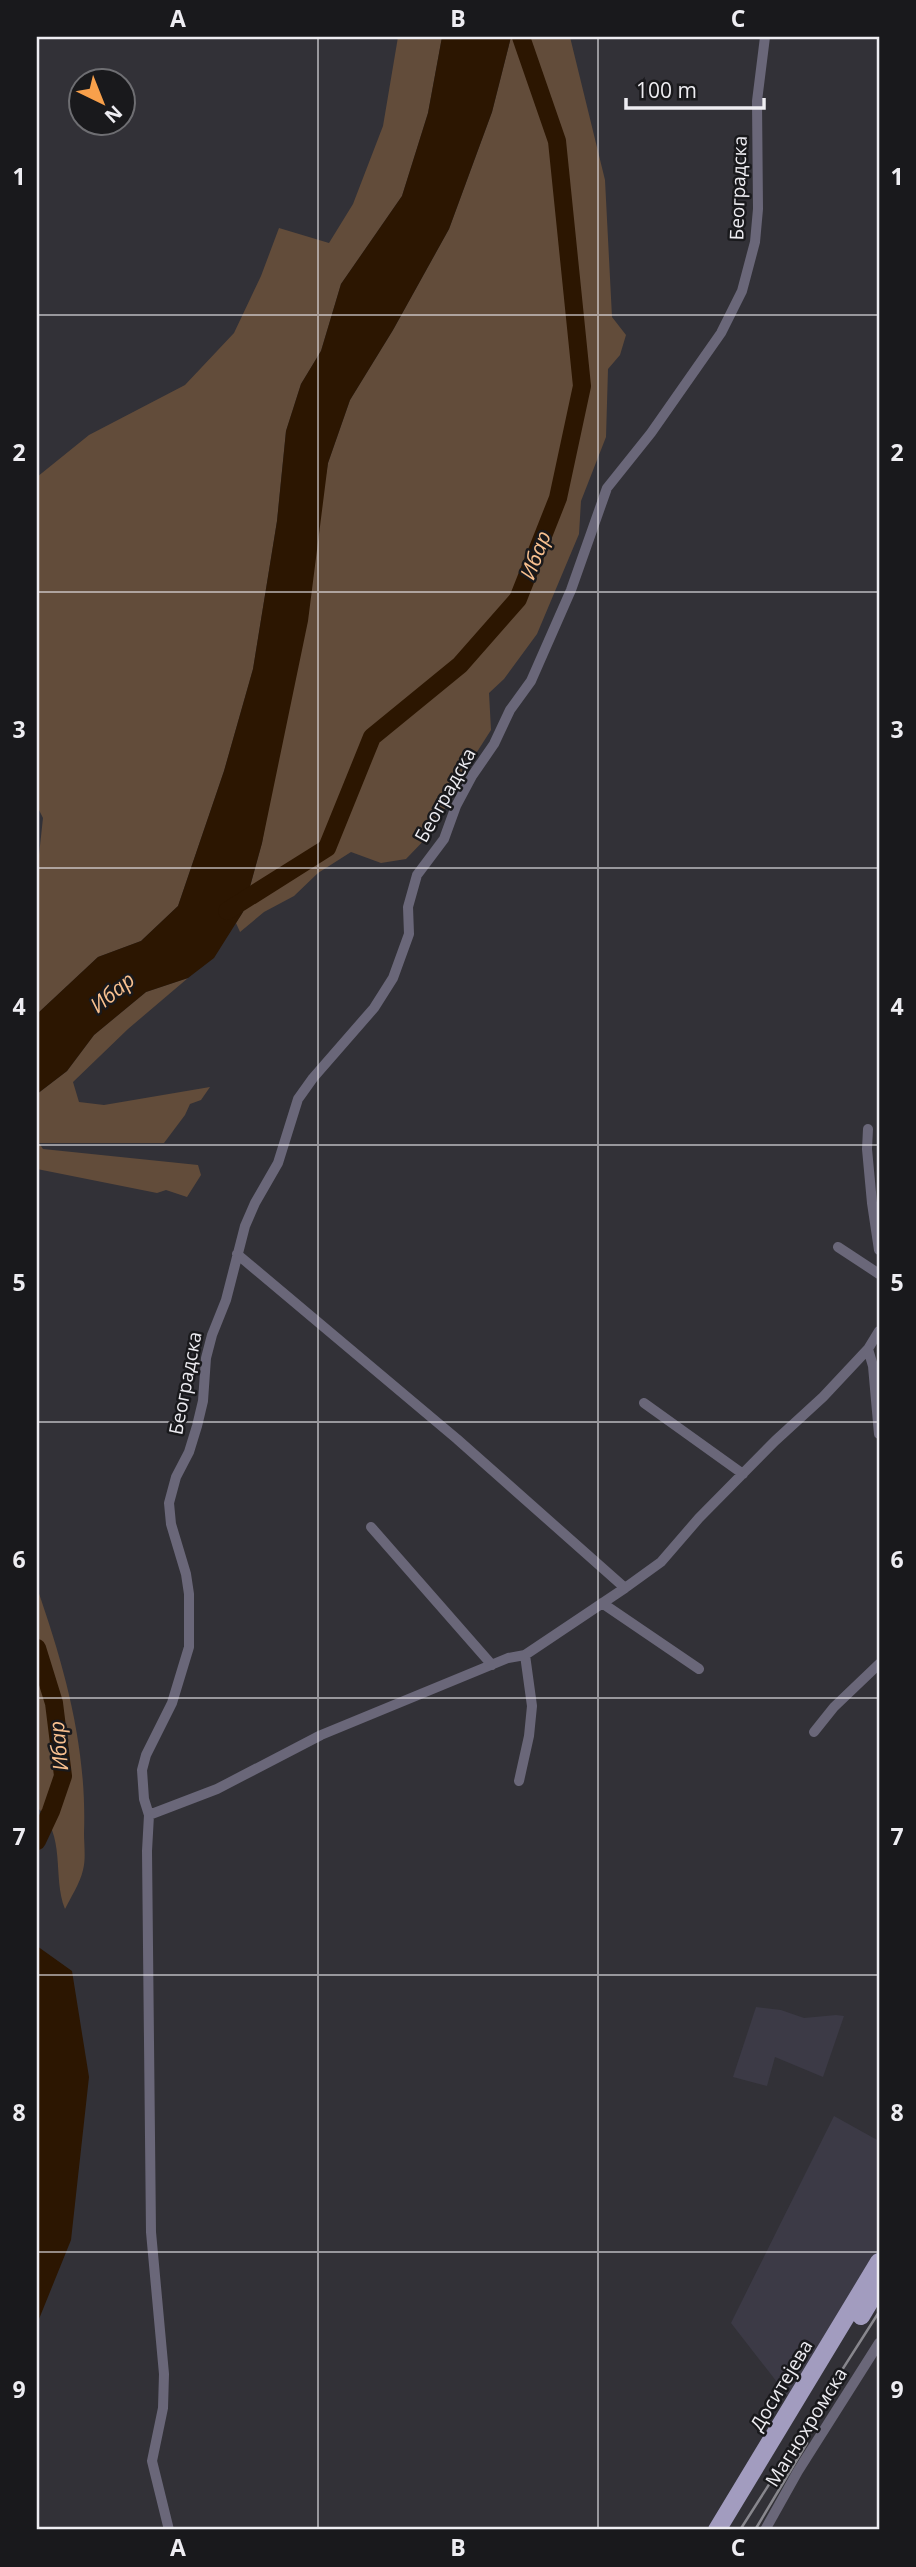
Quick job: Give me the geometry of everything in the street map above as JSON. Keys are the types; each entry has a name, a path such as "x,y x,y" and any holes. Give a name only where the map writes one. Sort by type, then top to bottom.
{"main road":[{"name":"Доситејева","path":"717,2530 879,2262"},
{"path":"813,2372 852,2331 879,2286"}],"street":[{"name":"Београдска","path":"169,2530 152,2461 163,2408 164,2374 151,2232 147,1851 149,1815 144,1799 142,1770 146,1755 172,1703 189,1647 189,1594 171,1524 169,1503 176,1477 189,1451 197,1426 203,1401 206,1358 226,1300 237,1254 255,1203 278,1163 298,1099 374,1009 393,978 409,934 408,907 417,875 444,839 456,806 472,776 494,744 510,710 530,681 571,590 607,488 651,433 720,333 742,291 755,242 758,209 757,101 765,37"},
{"path":"868,1129 870,1190 879,1250"},
{"path":"838,1247 879,1274"},
{"path":"237,1254 457,1439 625,1588"},
{"path":"149,1815 217,1789 321,1735 492,1665 525,1655 661,1562 699,1518 823,1397 867,1349 879,1331"},
{"path":"867,1349 873,1366 879,1434"},
{"path":"644,1403 743,1474"},
{"path":"371,1527 492,1665"},
{"path":"603,1603 699,1669"},
{"path":"519,1782 529,1736 532,1706 525,1655"},
{"path":"814,1732 834,1707 879,1664"},
{"name":"Магнохромска","path":"765,2530 798,2471 879,2343"}],"shaded area":[{"path":"398,37 442,37 428,113 402,196 341,284 321,351 301,384 286,431 277,521 253,669 224,771 178,906 141,941 98,957 37,1014 37,873 43,818 37,806 37,477 89,435 185,385 234,333 261,276 279,228 329,243 353,204 383,126"},
{"path":"511,37 570,37 605,180 612,317 626,335 620,355 608,369 606,437 581,501 579,534 537,634 504,679 489,693 491,730 432,832 406,859 381,863 351,852 318,873 294,896 264,912 240,932 236,923 243,912 262,843 328,463 350,400 393,330 449,229 492,112"},
{"path":"188,978 128,1029 73,1082 79,1102 104,1105 210,1087 201,1100 190,1104 164,1143 39,1143 43,1149 198,1165 201,1175 187,1197 166,1190 157,1193 37,1169 37,1094 67,1071 94,1035 146,992"},
{"path":"37,1588 65,1678 82,1770 84,1866 65,1909 59,1883 56,1843 46,1818 37,1807"},
{"path":"756,2007 781,2010 804,2018 844,2016 823,2077 775,2057 767,2086 733,2077"},
{"path":"834,2116 879,2141 879,2261 794,2404 731,2323"}],"water":[{"path":"442,37 511,37 492,112 449,229 393,330 350,400 328,463 308,621 262,843 243,912 214,958 188,978 146,992 94,1035 67,1071 37,1094 37,1014 98,957 141,941 178,906 224,771 253,669 277,521 286,431 301,384 321,351 341,284 402,196 428,113"},
{"path":"37,1946 72,1971 89,2077 71,2240 37,2324"}],"waterway":[{"name":"Ибар","path":"227,911 327,848 372,737 460,665 518,599 558,498 582,386 557,141 521,37"},
{"name":"Ибар","path":"37,1648 54,1703 63,1776 37,1841"}],"railway":[{"path":"740,2530 879,2312"},
{"path":"755,2530 807,2443"}]}
